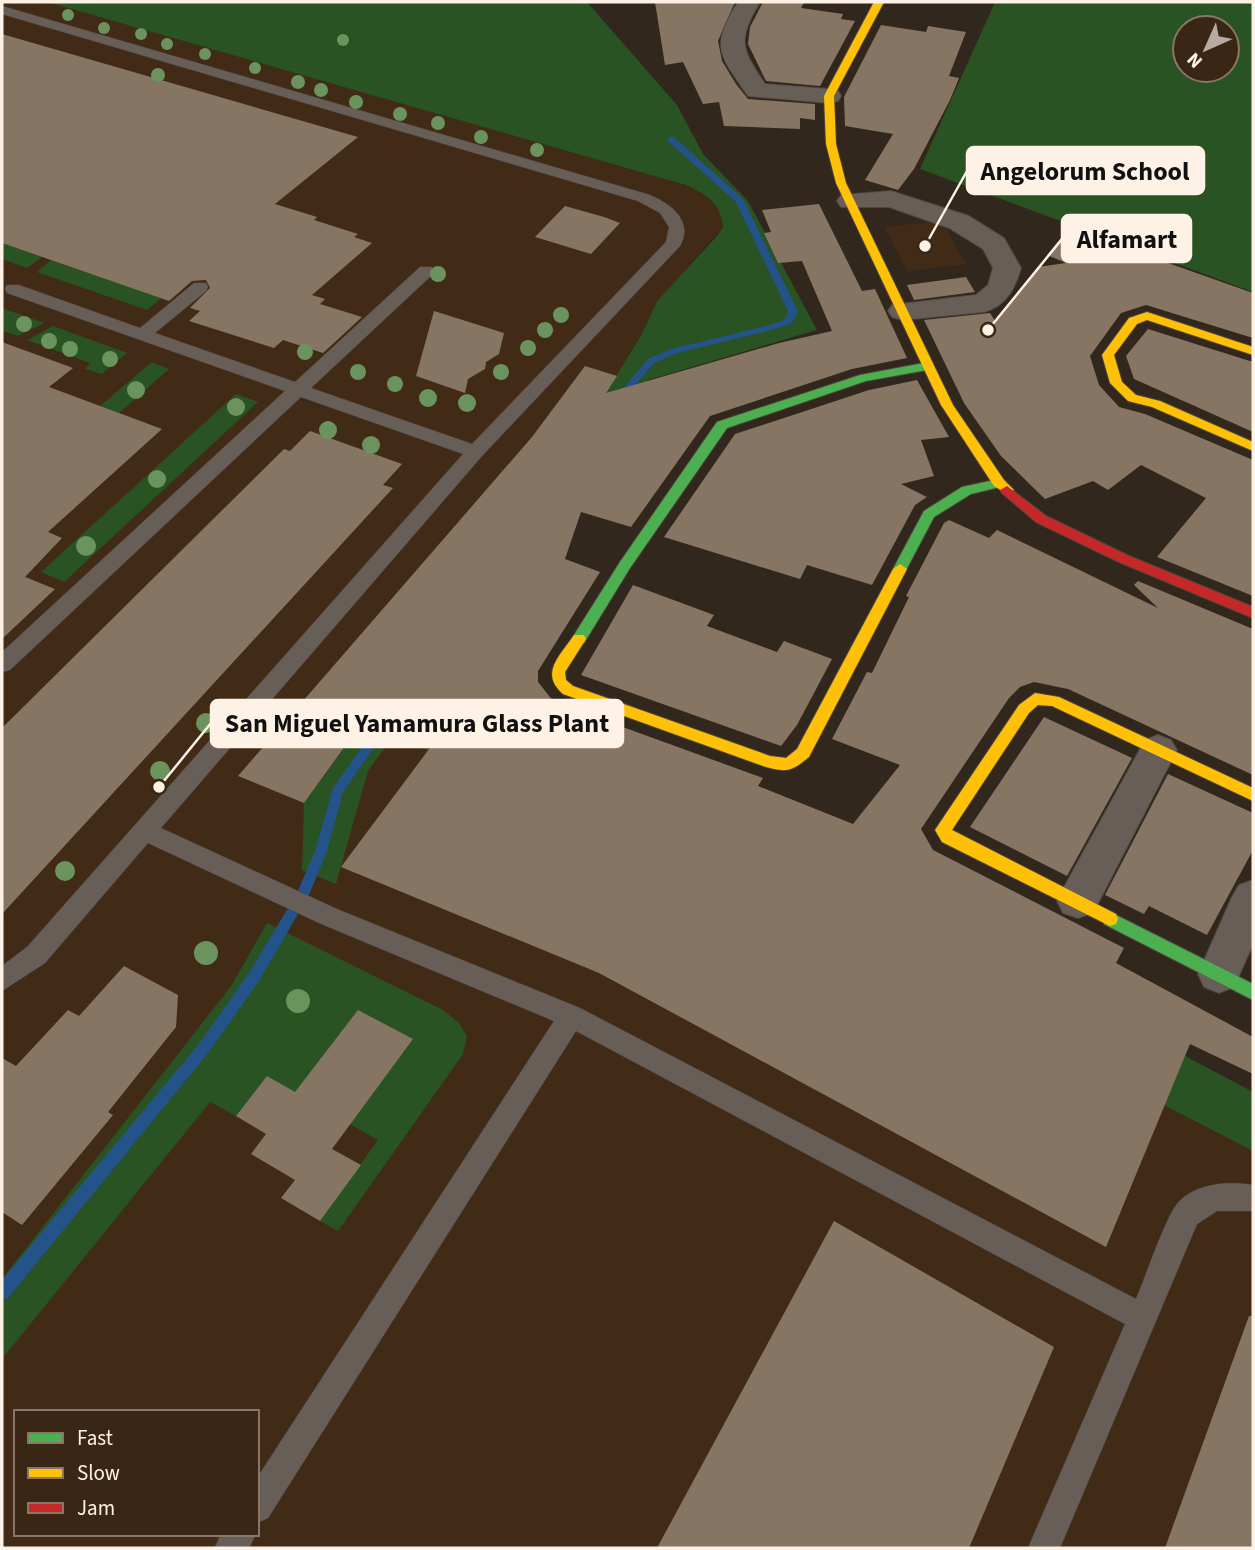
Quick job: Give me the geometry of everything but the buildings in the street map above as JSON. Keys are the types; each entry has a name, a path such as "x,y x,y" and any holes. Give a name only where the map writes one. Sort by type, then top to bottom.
{"street":[{"path":"749,2 729,33 731,50 757,91 829,96"},
{"path":"879,2 829,96 831,144 850,201 947,405 999,483 1041,519 1124,559 1253,613"},
{"path":"850,201 891,199 958,222 994,244 1007,268 1001,288 984,303 902,311"},
{"path":"1253,351 1147,316 1133,321 1108,355 1116,383 1132,398 1156,404 1253,447"},
{"path":"929,366 825,389 764,407 722,425 625,565 558,672 559,682 568,690 769,762 789,765 803,753 929,514 967,490 999,483"},
{"path":"1253,795 1054,701 1035,699 1024,709 943,830 948,837 1236,983 1253,897"},
{"path":"1078,901 1158,750"}],"lane":[{"path":"2,10 644,198 667,210 678,226 674,243 475,452 36,955 2,979"},
{"path":"2,664 426,271"},
{"path":"6,287 475,452"},
{"path":"142,335 200,288"},
{"path":"145,831 328,916 571,1016 1143,1318"},
{"path":"259,1504 571,1016"},
{"path":"1044,1548 1187,1214 1199,1202 1217,1195 1253,1198"}],"shaded area":[{"path":"2,2 47,2 669,180 702,192 712,200 719,209 723,227 657,301 642,334 605,394 387,689 336,883 368,771 407,718 1253,1092 1253,1548 2,1548 2,1318 255,1000 267,923 231,986 2,1279"},
{"path":"942,221 966,264 907,271 884,227"}],"green space":[{"path":"47,2 587,2 677,105 703,154 748,201 817,330 648,380 408,718 842,874 1253,1092 1253,1151 1164,1105 833,889 392,738 368,771 336,884 302,870 304,803 605,394 642,334 657,301 717,236 723,227 722,219 711,200 686,185"},
{"path":"995,2 1253,2 1253,292 920,169"},
{"path":"2,243 42,257 27,268 2,259"},
{"path":"51,260 161,298 147,310 37,272"},
{"path":"2,308 44,323 18,336 2,331"},
{"path":"53,326 127,353 102,374 85,369 90,363 27,340"},
{"path":"152,362 169,369 119,413 100,406"},
{"path":"236,394 258,402 64,582 41,572"},
{"path":"267,923 443,1010 459,1023 467,1036 463,1054 338,1231 320,1221 378,1140 267,1077 236,1116 210,1102 2,1359 2,1279 231,986"}],"waterway":[{"path":"619,399 651,361 674,351 776,326 789,321 793,311 740,201 671,139"},
{"path":"2,1292 203,1049 254,977 302,895 321,851 337,791 403,697"}],"traffic: fast":[{"path":"579,639 625,565 722,425 864,378 929,366"},
{"path":"900,569 929,514 967,490 999,483"},
{"path":"1110,919 1253,992"}],"traffic: slow":[{"path":"879,2 829,96 831,144 841,183 947,405 999,483 1007,490"},
{"path":"1253,351 1147,316 1133,321 1108,355 1116,383 1132,398 1156,404 1253,447"},
{"path":"579,639 558,672 559,682 568,690 769,762 789,765 803,753 900,569"},
{"path":"1110,919 948,837 943,830 1024,709 1035,699 1054,701 1253,795"}],"traffic: jam":[{"path":"1007,490 1041,519 1124,559 1253,613"}],"place":[{"name":"Angelorum School","path":"925,246"},
{"name":"Alfamart","path":"988,330"},
{"name":"San Miguel Yamamura Glass Plant","path":"159,787"}]}
